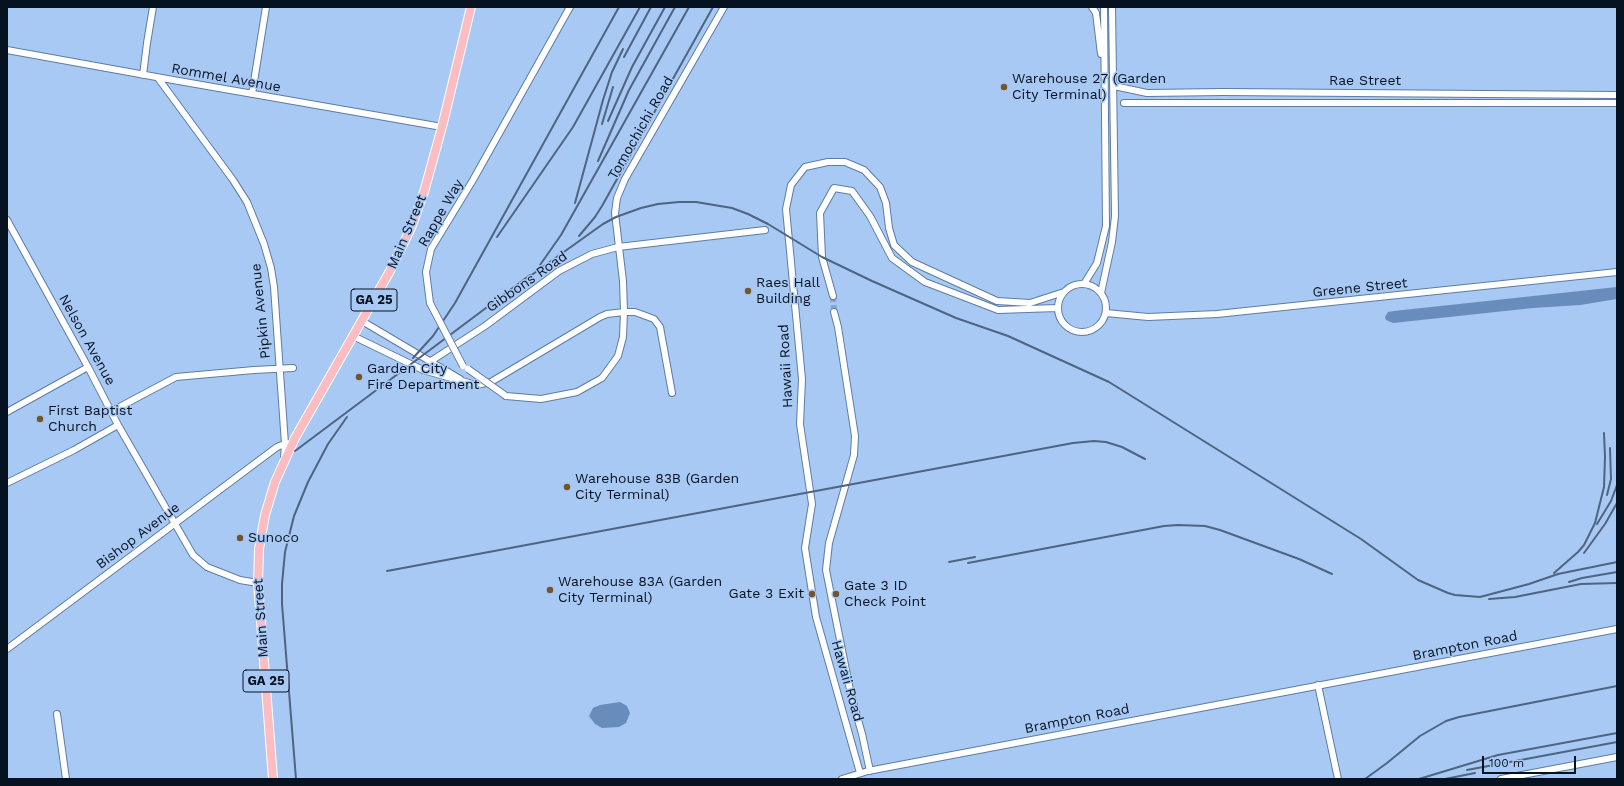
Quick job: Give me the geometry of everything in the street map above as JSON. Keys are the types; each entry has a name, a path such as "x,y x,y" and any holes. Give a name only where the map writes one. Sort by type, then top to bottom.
{"main road":[{"name":"Main Street","path":"274,779 258,583 259,549 265,514 275,482 295,438 390,271 411,228 424,192 442,127 471,7"}],"street":[{"path":"143,75 146,43 153,7"},
{"path":"252,94 266,7"},
{"name":"Rappe Way","path":"570,7 473,180 431,249 426,272 430,303 465,368 506,396 541,399 577,392 602,378 618,356 623,337 624,312"},
{"name":"Tomochichi Road","path":"624,312 623,282 618,246 616,213 619,190 724,7"},
{"path":"1092,7 1096,13 1104,84"},
{"path":"1084,284 1097,263 1106,226 1104,7"},
{"path":"1102,293 1095,288 1084,284 1073,285 1064,292 1058,301 1057,308 1062,323 1076,332 1084,333 1098,327 1106,313 1106,306 1102,293 1112,242 1115,216 1112,7"},
{"name":"Rommel Avenue","path":"7,50 158,78 442,127"},
{"name":"Pipkin Avenue","path":"158,78 234,180 247,202 264,244 271,268 276,303 285,444"},
{"name":"Rae Street","path":"1114,86 1147,93 1223,92 1617,95"},
{"name":"Rae Street","path":"1124,103 1617,104"},
{"name":"Hawaii Road","path":"860,773 816,617 805,548 812,504 800,424 802,379 786,210 791,185 805,167 828,162 845,162 864,170 880,187 886,203 889,228 894,246 912,262 997,301 1030,303 1064,292"},
{"path":"833,296 822,257 820,213 834,188 852,191 870,216 892,258 926,282 998,310 1057,308"},
{"name":"Nelson Avenue","path":"7,220 112,411 118,425 193,555 208,567 240,580 258,583"},
{"name":"Gibbons Road","path":"431,361 485,326 559,271 592,254 618,246 765,230"},
{"name":"Greene Street","path":"1106,313 1148,317 1223,314 1617,272"},
{"path":"353,336 423,370 468,384 476,385 491,382 600,317 607,314 635,312 654,320 660,327 672,393"},
{"name":"Hawaii Road","path":"834,312 838,327 855,436 854,454 829,543 826,570 851,695 862,734 870,771"},
{"path":"362,321 468,384"},
{"path":"7,412 88,367"},
{"path":"112,411 176,377 293,368"},
{"path":"7,484 74,450 118,425"},
{"path":"285,444 295,438"},
{"name":"Main Street","path":"284,460 285,444"},
{"name":"Bishop Avenue","path":"7,649 277,447 285,444"},
{"name":"Brampton Road","path":"842,779 870,771 1617,629"},
{"path":"1318,685 1338,779"},
{"path":"57,714 66,779"},
{"path":"1501,779 1617,757"}],"water":[{"path":"1617,287 1617,299 1580,305 1533,308 1393,323 1386,320 1385,317 1388,312 1394,311"},
{"path":"620,702 627,706 630,713 626,723 619,727 602,728 595,724 589,716 593,708 600,705"}],"tunnel":[{"path":"833,296 834,312"}],"railway":[{"path":"413,358 433,336 455,303 619,7"},
{"path":"497,237 573,127 640,7"},
{"path":"624,57 651,7"},
{"path":"608,121 632,67 665,7"},
{"path":"598,161 629,90 675,7"},
{"path":"540,265 561,235 689,7"},
{"path":"579,236 602,206 713,7"},
{"path":"575,203 603,100 612,72 623,49"},
{"path":"602,124 613,87"},
{"path":"526,279 603,224 616,217 641,208 658,204 679,202 696,202 732,208 768,224 822,257 872,281 956,318 1008,336 1109,382 1361,539 1418,580 1448,593 1480,597 1529,584 1558,574 1617,562"},
{"path":"295,451 530,275"},
{"path":"296,779 282,604 285,552 294,516 308,482 328,444 347,417"},
{"path":"1554,573 1584,545 1595,523 1604,487 1604,433"},
{"path":"387,571 1073,443 1094,441 1106,442 1122,447 1145,459"},
{"path":"1607,495 1611,479 1610,448"},
{"path":"1597,524 1611,501 1617,485"},
{"path":"1584,553 1605,524 1617,503"},
{"path":"968,563 1164,526 1178,525 1205,526 1220,530 1299,559 1332,574"},
{"path":"949,562 975,557"},
{"path":"1569,582 1582,578 1617,572"},
{"path":"1489,599 1515,597 1581,584 1617,583"},
{"path":"1365,779 1420,736 1446,721 1459,717 1617,686"},
{"path":"1419,779 1498,755 1617,733"},
{"path":"1467,770 1617,742"},
{"path":"1445,779 1475,773"}],"place":[{"name":"Warehouse 27 (Garden City Terminal)","path":"1004,87"},
{"name":"Raes Hall Building","path":"748,291"},
{"name":"Garden City Fire Department","path":"359,377"},
{"name":"First Baptist Church","path":"40,419"},
{"name":"Warehouse 83B (Garden City Terminal)","path":"567,487"},
{"name":"Sunoco","path":"240,538"},
{"name":"Warehouse 83A (Garden City Terminal)","path":"550,590"},
{"name":"Gate 3 Exit","path":"812,594"},
{"name":"Gate 3 ID Check Point","path":"836,594"}]}
